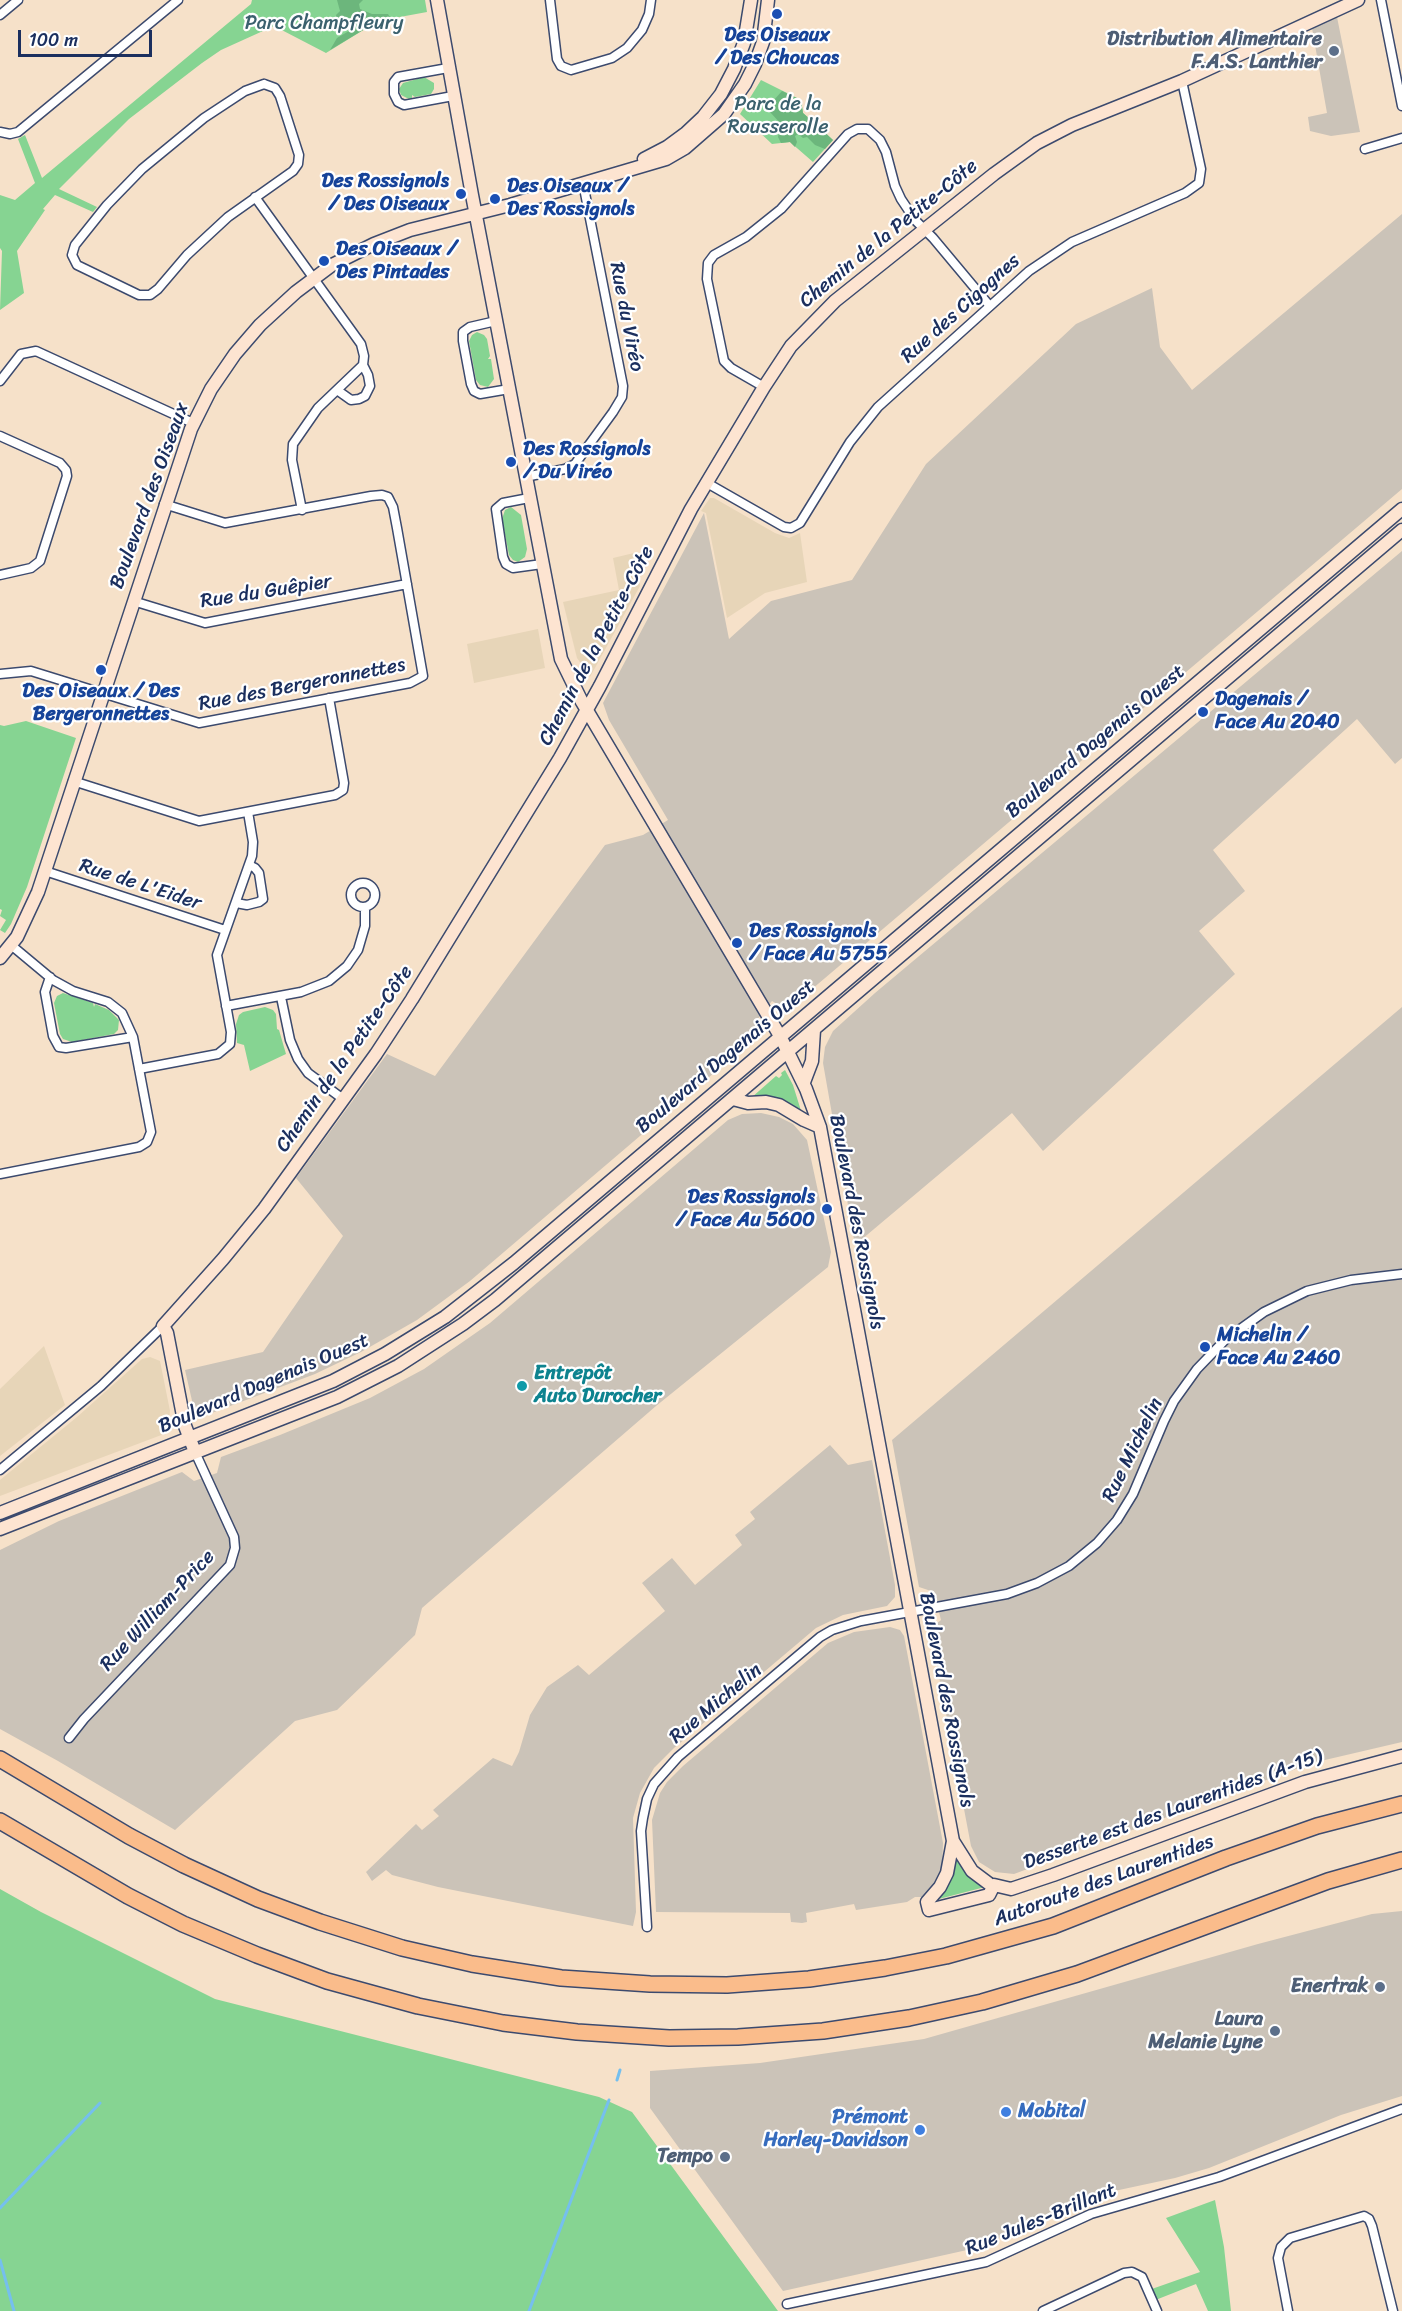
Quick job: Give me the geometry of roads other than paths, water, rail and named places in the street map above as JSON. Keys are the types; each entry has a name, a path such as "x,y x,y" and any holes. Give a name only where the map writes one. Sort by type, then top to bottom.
{"highway":[{"name":"Autoroute des Laurentides","path":"0,1759 164,1855 237,1890 299,1915 378,1941 448,1959 519,1972 591,1981 661,1985 737,1984 809,1979 906,1965 986,1946 1053,1926 1226,1858 1317,1826 1402,1804"},
{"path":"1226,1858 1342,1812 1402,1793"},
{"path":"0,1821 157,1911 232,1945 320,1978 411,2004 503,2023 577,2032 662,2038 738,2037 833,2030 909,2018 982,2002 1084,1972 1328,1881 1402,1860"}],"street":[{"path":"0,15 18,0"},
{"path":"0,132 9,134 18,132 178,0"},
{"name":"Boulevard des Rossignols","path":"437,0 453,96 561,659 587,710 780,1036 804,1082 820,1127 953,1841 947,1873 940,1887 927,1902 929,1911 989,1895 991,1884 972,1871 953,1841"},
{"path":"550,0 557,59 561,66 571,70 612,58 627,48 642,30 649,14 651,0"},
{"name":"Boulevard des Oiseaux","path":"616,173 674,142 698,123 710,109 726,86 742,51 748,26 750,0"},
{"name":"Boulevard des Oiseaux","path":"0,958 11,945 27,917 45,871 164,504 193,423 211,389 236,354 267,319 314,279 338,262 386,238 418,227 583,183 673,155 701,136 724,114 741,91 755,64 764,34 768,0"},
{"name":"Chemin de la Petite-Côte","path":"0,1470 101,1386 163,1326 247,1230 343,1099 426,978 548,778 587,710 707,483 764,387 787,351 818,317 994,174 1041,140 1072,125 1182,81 1358,0"},
{"path":"1381,0 1402,106"},
{"path":"448,68 398,77 394,82 394,94 398,102 404,105 453,96"},
{"name":"Rue des Cigognes","path":"707,483 780,525 789,528 797,525 805,517 850,441 867,420 897,388 989,305 1035,266 1064,246 1196,186 1200,179 1201,169 1182,81"},
{"path":"264,84 272,87 278,93 299,158 293,171 255,196 204,239 150,295 138,295 81,269 72,258 74,247 89,227 149,162 204,118 245,91 264,84"},
{"path":"764,387 731,368 723,358 707,274 708,263 711,258 746,237 774,215 794,196 848,134 860,128 871,131 880,140 886,152 898,195 915,220 989,305"},
{"path":"1365,149 1402,138"},
{"name":"Rue du Viréo","path":"525,477 565,469 575,464 609,418 622,396 623,386 583,183"},
{"path":"255,196 361,344 364,356 363,365 370,382 367,394 359,399 351,400 337,390"},
{"path":"496,321 470,327 463,332 471,384 474,391 480,394 509,389"},
{"path":"0,381 21,354 36,351 193,423"},
{"path":"302,510 292,460 292,446 315,412 363,365"},
{"path":"0,436 60,463 67,476 40,561 30,568 0,575"},
{"name":"Rue des Bergeronnettes","path":"0,674 30,670 199,723 410,683 423,676 393,507 388,497 380,495 225,523 164,504"},
{"path":"529,498 502,502 496,509 503,557 506,564 513,568 542,564"},
{"name":"Boulevard Dagenais Ouest","path":"0,1513 333,1381 385,1354 433,1325 491,1282 1402,509"},
{"name":"Boulevard Dagenais Ouest","path":"0,1529 337,1397 432,1346 495,1300 1402,530"},
{"name":"Rue du Guêpier","path":"133,601 195,622 205,623 407,584"},
{"path":"74,781 196,821 331,796 343,790 344,777 328,698"},
{"path":"139,1069 224,1051 228,1047 232,1036 217,958 249,866 254,842 248,812"},
{"path":"236,903 247,905 263,899 259,873 255,868 249,866"},
{"name":"Rue de L'Eider","path":"45,871 225,930"},
{"path":"226,1006 320,986 347,966 358,950 363,934 365,907"},
{"path":"0,1174 135,1148 145,1144 150,1137 151,1129 133,1037 125,1018 113,1005 102,999 68,989 11,945"},
{"path":"50,977 45,992 54,1041 59,1047 66,1048 133,1037"},
{"path":"281,996 290,1040 298,1059 308,1073 343,1099"},
{"path":"804,1082 812,1061 814,1029"},
{"path":"733,1099 779,1105 820,1127"},
{"name":"Rue Michelin","path":"647,1927 642,1825 647,1799 661,1775 678,1757 827,1632 853,1622 1014,1592 1070,1566 1097,1543 1118,1520 1133,1494 1174,1401 1202,1362 1231,1335 1271,1308 1307,1291 1351,1280 1402,1274"},
{"name":"Rue William-Price","path":"69,1738 84,1719 230,1565 235,1548 234,1537 189,1437 167,1333 163,1326"},
{"name":"Desserte est des Laurentides (A-15)","path":"991,1884 1011,1889 1289,1787 1402,1756"},
{"name":"Rue Jules-Brillant","path":"787,2304 986,2262 1092,2214 1219,2177 1402,2109"},
{"path":"1288,2311 1278,2258 1281,2247 1290,2238 1364,2216 1369,2219 1372,2226 1393,2311"},
{"path":"1043,2311 1124,2273 1132,2272 1142,2277 1157,2311"}],"waterway":[{"path":"617,2080 620,2070"},
{"path":"529,2311 609,2100"},
{"path":"0,2208 100,2103"},
{"path":"0,2260 14,2311"}],"place":[{"name":"Des Oiseaux / Des Choucas","path":"777,14"},
{"name":"Distribution Alimentaire F.A.S. Lanthier","path":"1334,51"},
{"name":"Des Rossignols / Des Oiseaux","path":"461,194"},
{"name":"Des Oiseaux / Des Rossignols","path":"495,199"},
{"name":"Des Oiseaux / Des Pintades","path":"324,261"},
{"name":"Des Rossignols / Du Viréo","path":"511,462"},
{"name":"Des Oiseaux / Des Bergeronnettes","path":"101,670"},
{"name":"Dagenais / Face Au 2040","path":"1203,712"},
{"name":"Des Rossignols / Face Au 5755","path":"737,943"},
{"name":"Des Rossignols / Face Au 5600","path":"827,1209"},
{"name":"Michelin / Face Au 2460","path":"1205,1347"},
{"name":"Entrepôt Auto Durocher","path":"522,1386"},
{"name":"Enertrak","path":"1380,1987"},
{"name":"Laura Melanie Lyne","path":"1275,2031"},
{"name":"Mobital","path":"1006,2112"},
{"name":"Prémont Harley-Davidson","path":"920,2130"},
{"name":"Tempo","path":"725,2157"}],"park label":[{"name":"Parc Champfleury","path":"324,24"},
{"name":"Parc de la Rousserolle","path":"778,116"}]}
